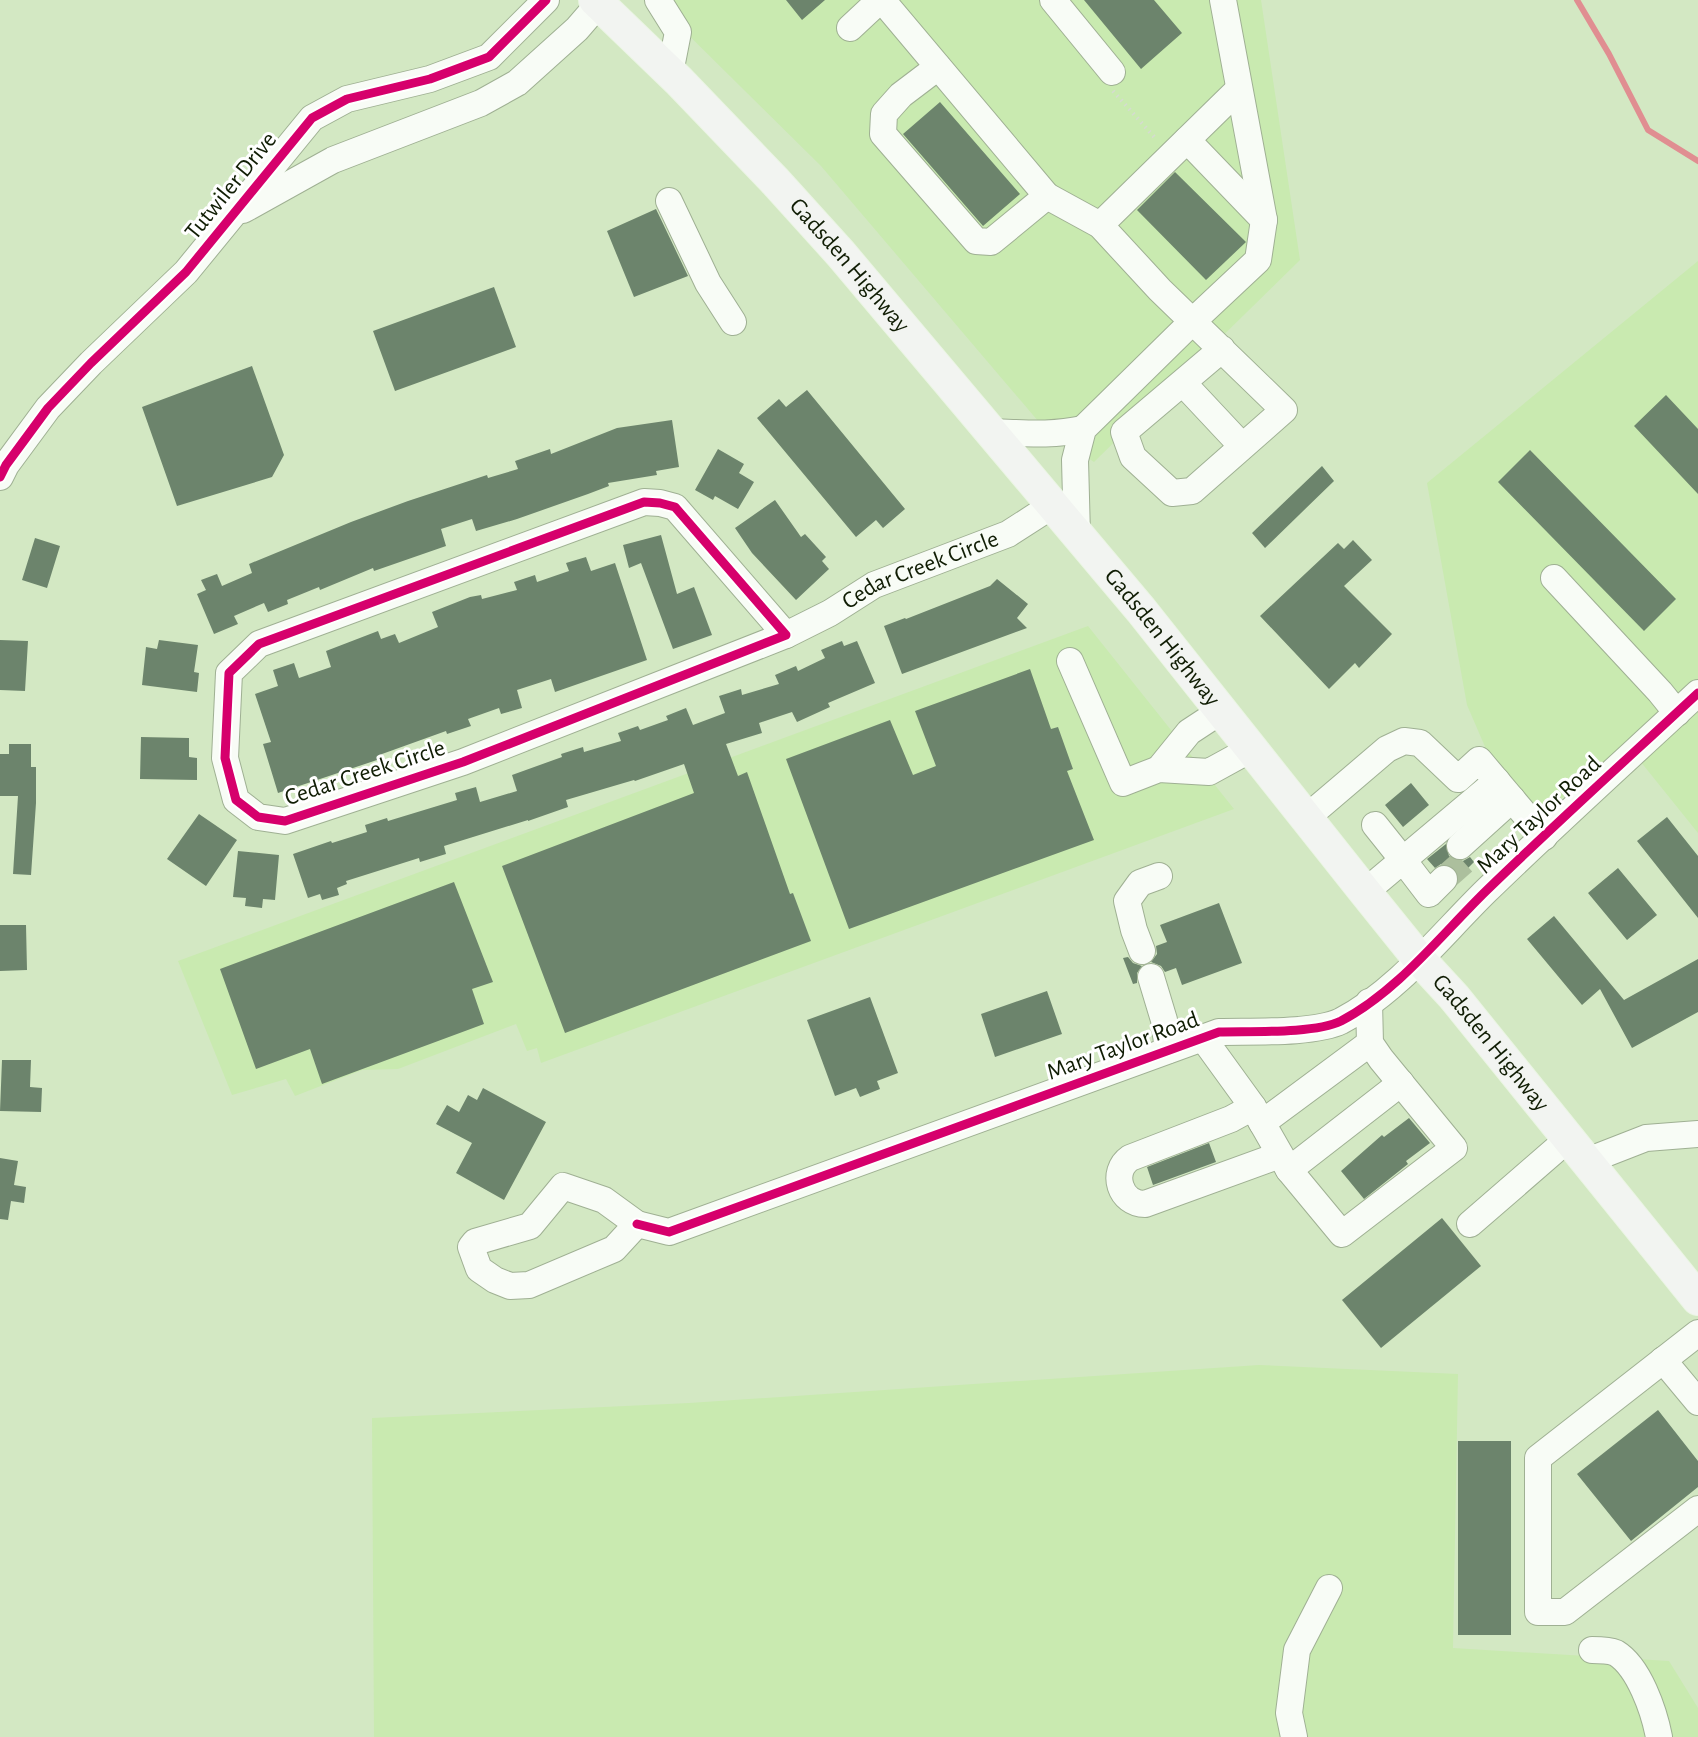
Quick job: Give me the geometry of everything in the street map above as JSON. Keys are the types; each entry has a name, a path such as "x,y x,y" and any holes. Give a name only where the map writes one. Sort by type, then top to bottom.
{"main road":[{"name":"Gadsden Highway","path":"598,1 774,180 834,246 1141,610 1419,959 1454,997 1698,1299"}],"street":[{"name":"Tutwiler Drive","path":"0,477 6,465 48,408 91,363 186,272 312,118 347,99 430,79 489,57 546,0"},
{"path":"658,0 678,32 670,73"},
{"path":"850,28 881,0 1047,196 1100,225 1160,290 1194,320 1284,410 1192,491 1172,493 1133,457 1124,432 1222,349"},
{"path":"1053,0 1112,72"},
{"path":"1077,535 1074,459 1083,429 1258,260 1264,220 1223,0"},
{"name":"Tutwiler Drive","path":"229,217 333,160 481,103 517,83 577,29 598,1"},
{"path":"938,67 901,95 884,114 884,134 976,241 991,242 1047,196"},
{"path":"1100,225 1239,89"},
{"path":"1187,140 1264,220"},
{"path":"669,201 708,283 733,322"},
{"path":"1183,383 1242,446"},
{"path":"991,432 1045,435 1083,429"},
{"name":"Cedar Creek Circle","path":"786,635 675,507 644,502 259,644 229,673 225,758 236,800 258,817 285,821 463,762 786,635 830,613 874,585 1008,534 1053,505"},
{"path":"1554,578 1677,713"},
{"path":"1070,661 1123,783 1159,770 1209,772 1251,749"},
{"name":"Mary Taylor Road","path":"637,1224 669,1232 1219,1032 1308,1029 1339,1022 1369,1002 1419,959 1486,891 1698,693"},
{"path":"1159,770 1189,732 1221,711"},
{"path":"1306,818 1387,749 1404,741 1420,743 1458,779 1479,760 1544,837"},
{"path":"1465,852 1510,797"},
{"path":"1365,892 1403,860 1510,797"},
{"path":"1375,825 1403,860 1432,880"},
{"path":"1142,951 1127,901 1140,883 1159,876"},
{"path":"1151,977 1164,1020 1168,1050"},
{"path":"1203,1038 1258,1115 1284,1162 1342,1234 1454,1148 1370,1043 1369,1002"},
{"path":"1370,1043 1258,1115 1231,1119 1130,1158 1120,1168 1119,1174 1125,1194 1137,1204 1145,1204 1284,1162 1401,1083"},
{"path":"1470,1224 1577,1150 1646,1138 1698,1134"},
{"path":"563,1186 604,1200 637,1224 614,1249 529,1286 510,1286 495,1280 479,1269 472,1256 471,1247 475,1242 530,1226 563,1186"},
{"path":"1698,1333 1538,1458 1538,1612 1565,1612 1698,1509"},
{"path":"1663,1360 1698,1402"},
{"path":"1294,1737 1289,1713 1297,1650 1329,1588"},
{"path":"1592,1650 1614,1652 1630,1665 1638,1677 1659,1737"}],"path":[{"path":"1120,99 1151,133"}],"shaded area":[{"path":"653,0 1261,0 1300,260 1094,462 1044,428 821,166"},
{"path":"1698,261 1698,833 1628,746 1521,830 1467,705 1427,483"},
{"path":"1088,626 1234,809 541,1063 537,1048 527,1051 516,1024 398,1069 362,1070 295,1096 286,1079 232,1095 178,961"},
{"path":"1259,1365 1458,1374 1453,1648 1669,1661 1698,1708 1698,1737 374,1737 372,1418 689,1403"}],"building":[{"path":"786,0 825,0 802,20"},
{"path":"1084,0 1154,0 1182,33 1141,69"},
{"path":"940,102 1020,194 983,226 903,134"},
{"path":"1175,172 1246,242 1206,280 1137,210"},
{"path":"656,209 688,276 634,297 607,231"},
{"path":"494,287 516,347 395,391 373,331"},
{"path":"252,366 284,455 272,477 177,506 142,407"},
{"path":"807,390 905,509 883,528 876,520 856,537 757,418 779,399 786,407"},
{"path":"1666,395 1698,429 1698,494 1634,426"},
{"path":"672,420 679,467 656,471 657,475 608,483 609,486 588,494 476,531 472,519 441,529 446,546 374,571 373,568 320,590 319,587 287,600 288,604 268,612 264,603 234,616 238,624 214,634 197,594 206,590 201,580 217,574 222,586 252,573 249,564 408,501 487,475 488,478 518,469 515,461 550,449 551,454 617,428"},
{"path":"718,449 744,464 739,473 754,482 738,509 715,496 713,500 695,490"},
{"path":"1530,450 1676,599 1644,631 1498,482"},
{"path":"1322,466 1334,481 1265,548 1252,533"},
{"path":"775,500 801,537 805,534 826,557 822,561 829,569 796,600 752,553 735,528"},
{"path":"661,535 677,594 694,587 712,635 673,649 641,563 629,568 623,545"},
{"path":"35,538 60,546 47,588 22,580"},
{"path":"1353,540 1372,560 1344,586 1392,634 1359,668 1355,663 1329,689 1260,616 1338,543 1344,549"},
{"path":"586,557 591,571 615,563 647,660 555,692 551,679 517,690 522,708 501,714 499,708 468,719 471,726 447,734 446,731 382,754 383,758 278,793 263,744 271,742 255,694 278,686 273,670 294,663 299,678 331,667 326,651 378,631 381,639 395,634 399,643 438,627 432,612 470,597 481,595 482,599 517,590 514,582 535,575 537,582 569,571 566,563"},
{"path":"997,579 1028,604 1017,618 1027,628 902,674 884,626 990,586"},
{"path":"0,640 28,641 25,691 0,690"},
{"path":"159,640 198,645 194,672 199,673 197,692 142,685 146,647 157,649"},
{"path":"842,641 844,646 857,641 875,683 828,703 830,707 797,722 792,712 759,723 762,733 726,744 738,776 747,772 790,894 793,893 811,941 565,1033 502,866 694,793 684,764 635,781 566,800 568,807 444,846 446,854 420,862 419,858 346,881 347,884 337,888 339,895 322,900 320,894 308,898 293,854 367,832 365,825 387,818 388,821 457,800 455,793 476,787 480,802 517,791 512,775 583,747 584,752 621,741 618,733 638,726 640,730 668,720 666,716 686,708 693,725 725,713 719,696 741,689 742,695 779,684 775,675 796,666 798,671 825,658 821,650"},
{"path":"1030,669 1051,729 1058,727 1073,769 1067,771 1094,840 849,929 786,759 890,720 913,775 936,766 915,711"},
{"path":"141,737 189,738 189,757 197,758 197,780 140,779"},
{"path":"9,744 31,744 31,767 36,767 31,875 13,874 18,796 0,796 0,754 9,754"},
{"path":"1411,783 1429,805 1403,827 1385,805"},
{"path":"199,814 237,840 206,886 167,859"},
{"path":"1667,817 1698,856 1698,918 1637,841"},
{"path":"1446,844 1449,856 1455,860 1463,861 1470,857 1474,862 1459,877 1455,869 1448,865 1441,864 1435,868 1427,859"},
{"path":"238,851 279,855 275,900 263,899 262,908 245,906 246,898 233,897"},
{"path":"1618,868 1657,915 1627,940 1588,893"},
{"path":"454,882 493,982 472,989 484,1024 322,1084 310,1049 256,1069 220,969"},
{"path":"1219,903 1242,963 1182,985 1176,968 1165,972 1161,966 1151,962 1157,954 1156,946 1167,942 1160,925"},
{"path":"1554,916 1624,1000 1698,959 1698,1012 1632,1048 1600,989 1582,1005 1527,939"},
{"path":"0,925 26,925 27,970 0,971"},
{"path":"1128,957 1133,963 1142,966 1137,973 1137,983 1133,984 1123,958"},
{"path":"1047,991 1062,1034 995,1057 981,1014"},
{"path":"870,997 898,1073 877,1081 880,1089 860,1097 856,1088 835,1096 807,1020"},
{"path":"2,1060 31,1060 30,1087 42,1088 41,1112 0,1111"},
{"path":"483,1088 546,1122 504,1200 456,1173 472,1143 436,1124 447,1105 459,1112 468,1095 477,1100"},
{"path":"1409,1118 1430,1143 1406,1161 1408,1164 1364,1199 1341,1171 1382,1135 1384,1137"},
{"path":"1209,1143 1216,1162 1153,1185 1147,1167"},
{"path":"0,1158 18,1161 14,1185 26,1187 24,1203 11,1201 8,1220 0,1219"},
{"path":"1442,1218 1481,1266 1381,1348 1342,1300"},
{"path":"1658,1410 1698,1461 1698,1487 1631,1541 1577,1474"},
{"path":"1458,1441 1511,1441 1511,1635 1458,1635"}],"waterway":[{"path":"1577,0 1609,54 1648,130 1698,161"}],"tunnel":[{"path":"1444,879 1469,857"}],"cycle path":[{"path":"0,477 6,465 48,408 91,363 186,272 312,118 347,99 430,79 489,57 546,0"},
{"path":"644,502 675,507 786,635 463,762 285,821 258,817 236,800 225,758 229,673 259,644 644,502"},
{"path":"637,1224 669,1232 1219,1032 1299,1030 1341,1021 1381,995 1400,979 1512,866 1698,693"}]}
